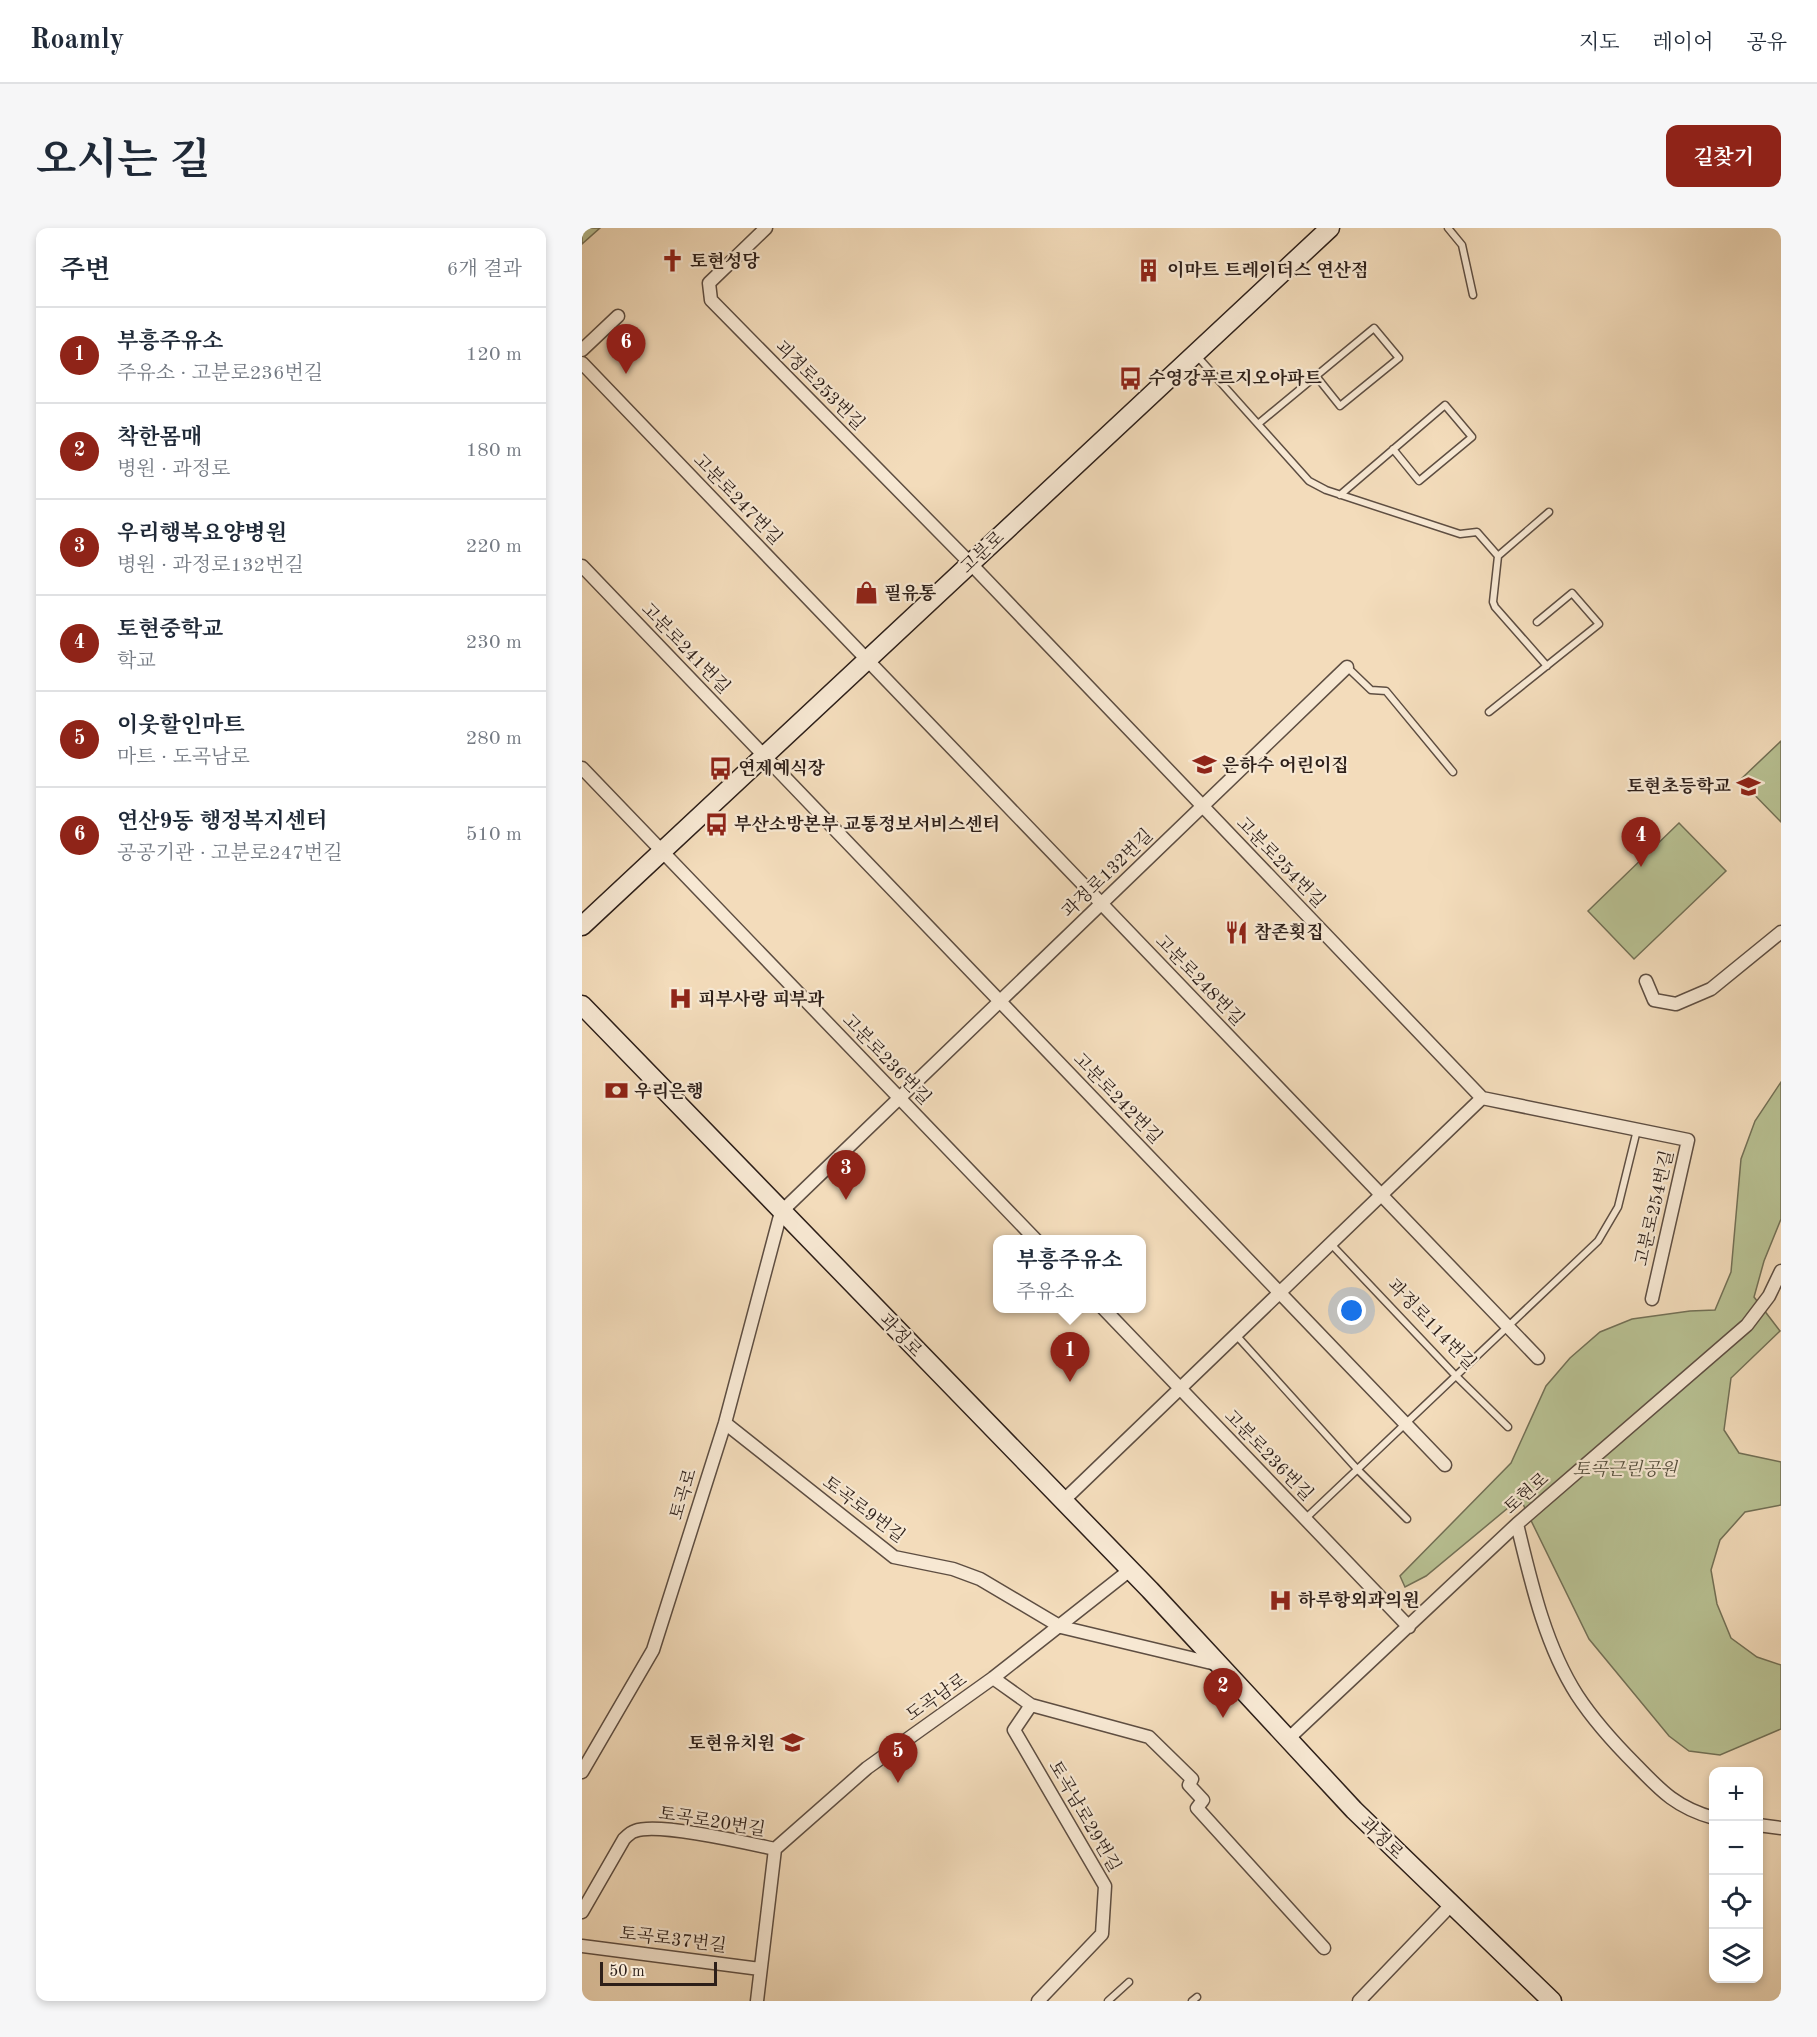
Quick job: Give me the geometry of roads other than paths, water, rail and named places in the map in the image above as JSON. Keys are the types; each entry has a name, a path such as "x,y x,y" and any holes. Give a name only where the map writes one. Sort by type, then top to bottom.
{"main road":[{"name":"고분로","path":"582,926 1330,228"},
{"name":"과정로","path":"582,1005 1064,1501 1354,1810 1552,2001"}],"street":[{"name":"괴정로253번길","path":"766,228 709,283 711,300 970,563"},
{"path":"582,350 618,316"},
{"name":"고분로247번길","path":"582,363 868,659"},
{"name":"고분로254번길","path":"970,563 1482,1098 1688,1140 1652,1299"},
{"name":"고분로241번길","path":"582,566 764,756"},
{"name":"고분로248번길","path":"868,659 1538,1358"},
{"name":"과정로132번길","path":"781,1212 1347,667"},
{"name":"고분로242번길","path":"764,756 1445,1465"},
{"name":"고분로236번길","path":"582,768 1032,1235"},
{"path":"1646,981 1654,1000 1676,1004 1711,989 1781,932"},
{"path":"1064,1501 1482,1098"},
{"name":"토곡로","path":"582,1772 653,1650 725,1422 781,1212"},
{"name":"토현로","path":"1288,1739 1517,1524 1746,1325 1769,1296 1781,1271"},
{"name":"고분로236번길","path":"1108,1313 1409,1627"},
{"name":"토곡로9번길","path":"725,1422 894,1557 953,1569 980,1579 1060,1627"},
{"path":"1517,1524 1534,1595 1561,1664 1577,1695 1621,1750 1666,1795 1686,1808 1709,1817"},
{"name":"도곡남로","path":"775,1849 867,1768 993,1678 1130,1570"},
{"path":"1060,1627 1220,1665"},
{"path":"993,1678 1031,1705 1149,1737 1191,1779 1189,1785 1203,1800 1197,1808 1324,1948"},
{"name":"토곡남로29번길","path":"1031,1705 1014,1730 1105,1886 1102,1934 1038,2001"},
{"path":"1763,1826 1781,1828"},
{"name":"토곡로20번길","path":"582,1912 624,1839 634,1831 649,1828 700,1834 775,1849"},
{"path":"758,2001 775,1849"},
{"path":"1359,2001 1451,1905"},
{"name":"토곡로37번길","path":"582,1946 760,1969"}],"lane":[{"path":"1448,228 1462,245 1473,295"},
{"path":"1258,424 1316,376 1374,328 1399,358 1340,406 1316,376"},
{"path":"1195,354 1309,481 1340,495 1460,534 1477,532 1498,556"},
{"path":"1340,495 1393,449 1445,405 1472,437 1419,481 1393,449"},
{"path":"1547,666 1494,607 1493,602 1498,556 1549,512"},
{"path":"1489,712 1599,624 1572,593 1537,622"},
{"name":"과정로132번길","path":"1347,667 1371,690 1386,691 1453,772"},
{"name":"고분로254번길","path":"1507,1325 1598,1241 1618,1207 1637,1130"},
{"name":"과정로114번길","path":"1331,1244 1508,1428"},
{"path":"1305,1519 1507,1325"},
{"path":"1236,1335 1357,1469 1407,1519"},
{"path":"1108,2001 1129,1983"}],"place":[{"name":"토현성당","path":"672,261"},
{"name":"이마트 트레이더스 연산점","path":"1149,270"},
{"name":"연산9동 행정복지센터","path":"626,374"},
{"name":"수영강푸르지오아파트","path":"1130,378"},
{"name":"필유통","path":"866,593"},
{"name":"은하수 어린이집","path":"1204,765"},
{"name":"연제예식장","path":"720,768"},
{"name":"토현초등학교","path":"1749,786"},
{"name":"부산소방본부 교통정보서비스센터","path":"716,824"},
{"name":"토현중학교","path":"1641,867"},
{"name":"참존횟집","path":"1236,932"},
{"name":"피부사랑 피부과","path":"680,999"},
{"name":"우리은행","path":"616,1091"},
{"name":"우리행복요양병원","path":"846,1200"},
{"name":"부흥주유소","path":"1070,1382"},
{"name":"하루항외과의원","path":"1280,1600"},
{"name":"착한몸매","path":"1223,1718"},
{"name":"토현유치원","path":"793,1743"},
{"name":"이웃할인마트","path":"898,1783"}],"park label":[{"name":"토곡근린공원","path":"1625,1469"}]}
